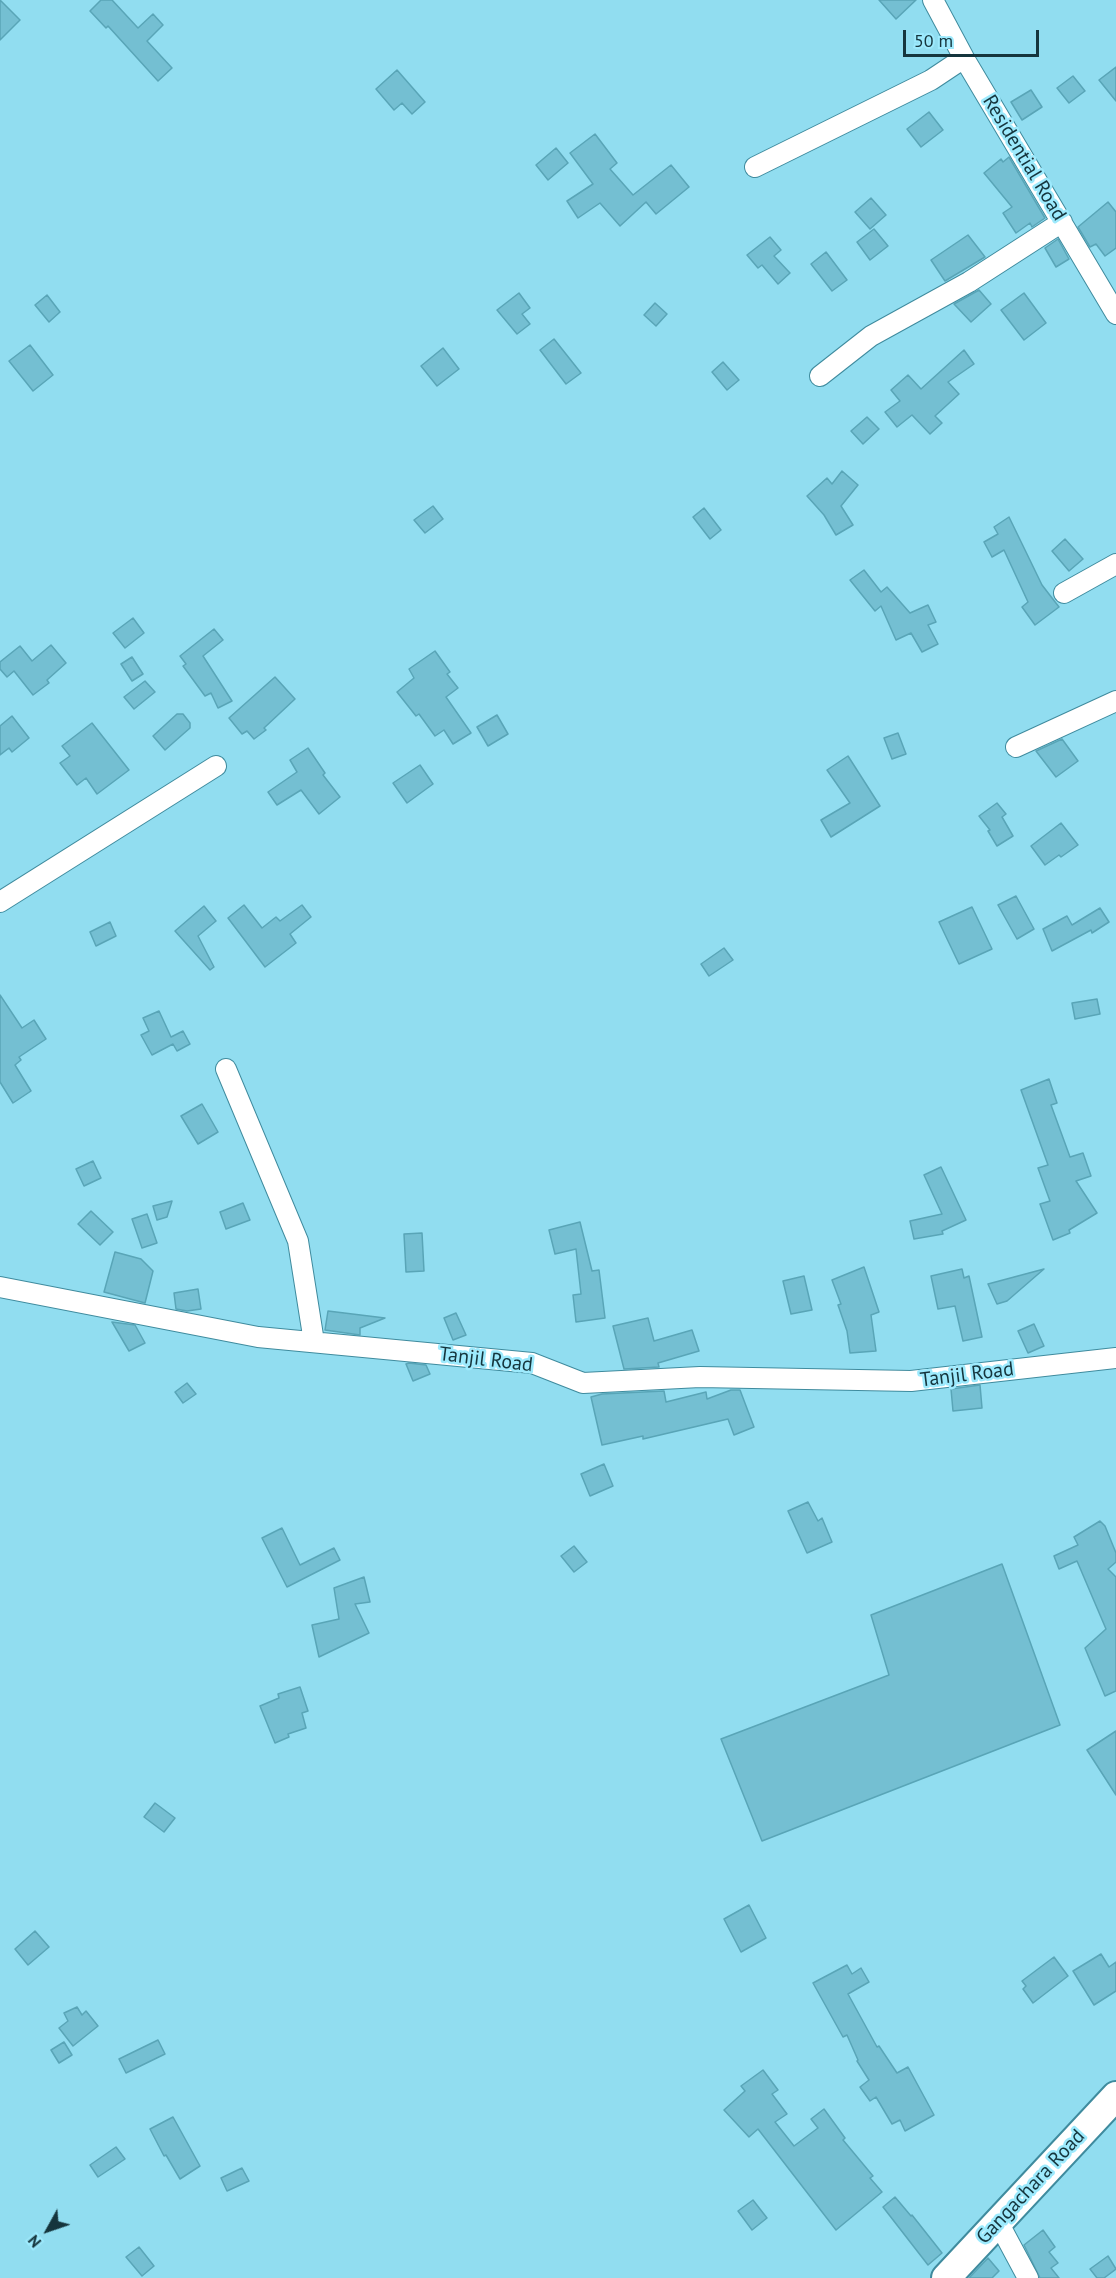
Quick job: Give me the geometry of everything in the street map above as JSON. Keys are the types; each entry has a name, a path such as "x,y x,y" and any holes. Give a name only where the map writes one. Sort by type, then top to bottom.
{"main road":[{"name":"Gangachara Road","path":"946,2278 1116,2096"}],"street":[{"name":"Residential Road","path":"933,0 964,58 1116,314"},
{"path":"755,167 931,80 964,58"},
{"path":"820,376 871,336 969,282 1062,222"},
{"path":"1064,593 1116,564"},
{"path":"1016,747 1116,701"},
{"path":"0,902 216,766"},
{"path":"226,1069 298,1241 314,1342"},
{"name":"Tanjil Road","path":"0,1287 258,1337 532,1363 584,1383 700,1377 910,1382 1116,1358"},
{"path":"998,2222 1028,2278"}],"building":[{"path":"0,0 20,20 0,40"},
{"path":"101,0 112,0 138,28 153,14 163,25 147,41 172,68 158,81 108,26 106,28 90,11"},
{"path":"879,0 916,0 896,19"},
{"path":"1116,67 1116,101 1099,80"},
{"path":"397,70 425,102 412,114 402,103 394,110 376,89"},
{"path":"1073,76 1085,91 1069,103 1057,88"},
{"path":"1031,90 1042,107 1022,120 1011,102"},
{"path":"929,112 943,130 921,147 907,129"},
{"path":"595,134 617,163 610,169 633,195 671,165 689,187 656,214 646,202 620,226 600,203 578,218 567,201 593,184 570,153"},
{"path":"556,148 568,163 548,180 536,165"},
{"path":"1009,157 1045,218 1032,227 1030,223 1016,233 1003,213 1012,207 984,173 1001,159 1003,162"},
{"path":"871,198 886,215 870,229 855,212"},
{"path":"1108,202 1116,212 1116,248 1105,256 1096,244 1090,247 1078,227"},
{"path":"874,229 888,246 870,260 857,242"},
{"path":"968,235 985,257 945,281 931,260"},
{"path":"770,237 781,250 774,256 790,273 778,284 762,265 758,268 747,255"},
{"path":"1058,239 1069,259 1056,267 1045,248"},
{"path":"826,252 847,280 832,291 811,264"},
{"path":"979,290 991,304 971,322 954,304"},
{"path":"519,293 530,308 522,314 530,324 517,334 497,310"},
{"path":"1024,293 1046,323 1024,340 1001,310"},
{"path":"47,295 60,312 49,322 35,305"},
{"path":"655,303 667,314 656,326 644,315"},
{"path":"554,339 581,373 566,384 540,350"},
{"path":"30,345 53,375 33,391 9,361"},
{"path":"443,348 459,369 437,386 421,366"},
{"path":"964,350 974,364 948,382 959,394 935,416 942,423 930,434 912,415 897,427 885,412 900,401 891,390 908,375 921,389"},
{"path":"723,362 739,380 727,390 712,372"},
{"path":"867,417 879,429 863,444 851,431"},
{"path":"842,471 858,485 841,506 853,525 836,535 824,515 807,496 827,478 832,484"},
{"path":"433,506 443,519 425,533 414,520"},
{"path":"704,508 721,530 710,539 693,517"},
{"path":"1009,517 1042,585 1059,607 1035,625 1022,607 1028,602 1004,550 992,557 984,542 998,534 994,527"},
{"path":"1065,539 1083,559 1069,571 1052,551"},
{"path":"864,570 881,592 887,587 910,613 928,605 936,622 928,625 938,644 922,652 911,633 896,640 881,606 875,611 850,580"},
{"path":"133,618 144,633 125,648 113,633"},
{"path":"214,629 223,640 203,656 232,701 218,708 211,693 205,696 183,666 186,664 180,656"},
{"path":"51,645 66,663 47,680 49,683 33,695 14,671 7,677 0,669 0,662 20,646 32,661"},
{"path":"435,651 450,672 447,674 458,688 446,697 471,733 453,744 444,730 435,736 419,714 416,716 397,692 414,678 409,669"},
{"path":"132,657 143,674 132,681 121,664"},
{"path":"275,677 295,699 264,728 266,730 254,739 247,731 242,734 229,718"},
{"path":"145,681 155,692 134,709 124,697"},
{"path":"177,714 183,714 190,723 190,728 165,750 153,736"},
{"path":"497,715 508,734 488,746 477,727"},
{"path":"12,716 29,738 12,752 9,748 0,755 0,726"},
{"path":"92,723 129,770 97,794 86,778 77,785 60,763 70,756 62,746"},
{"path":"898,733 906,754 892,759 884,738"},
{"path":"1062,739 1078,761 1056,777 1036,751"},
{"path":"308,748 325,773 323,775 340,797 319,814 301,790 277,805 268,792 297,772 290,760"},
{"path":"848,756 880,806 831,837 821,820 850,803 827,770"},
{"path":"420,765 433,784 407,803 393,783"},
{"path":"997,803 1006,814 1002,817 1013,836 997,846 988,831 990,830 979,816"},
{"path":"1061,823 1078,845 1045,865 1031,846"},
{"path":"1016,896 1034,929 1017,939 998,905"},
{"path":"244,905 262,928 276,917 280,921 302,905 311,917 290,934 296,943 265,967 228,918"},
{"path":"204,906 216,921 198,936 214,967 210,970 175,931"},
{"path":"972,907 992,949 959,964 939,922"},
{"path":"1100,908 1109,922 1092,933 1091,930 1052,951 1043,929 1067,916 1072,925"},
{"path":"110,922 116,936 96,946 90,932"},
{"path":"724,948 733,960 709,976 701,964"},
{"path":"0,995 22,1028 34,1020 46,1039 19,1057 21,1060 15,1065 31,1091 13,1103 0,1082"},
{"path":"1097,999 1100,1014 1075,1019 1072,1003"},
{"path":"159,1011 171,1037 183,1031 190,1044 177,1051 173,1044 152,1055 141,1035 149,1031 143,1018"},
{"path":"1049,1079 1057,1103 1051,1105 1070,1157 1083,1153 1091,1176 1076,1181 1097,1213 1069,1230 1070,1233 1053,1240 1040,1204 1050,1201 1038,1168 1048,1165 1021,1090"},
{"path":"202,1104 218,1132 198,1144 181,1116"},
{"path":"93,1161 101,1178 84,1186 76,1169"},
{"path":"941,1167 966,1220 942,1231 943,1234 914,1239 910,1221 942,1214 924,1175"},
{"path":"172,1201 167,1217 157,1220 153,1206"},
{"path":"243,1203 250,1220 226,1229 220,1212"},
{"path":"91,1211 113,1232 100,1245 78,1224"},
{"path":"147,1214 157,1243 142,1248 132,1219"},
{"path":"580,1222 592,1271 599,1270 605,1318 576,1322 573,1295 581,1294 576,1249 555,1254 549,1230"},
{"path":"422,1233 424,1271 406,1272 404,1234"},
{"path":"115,1252 141,1259 153,1271 145,1303 104,1292"},
{"path":"864,1267 879,1312 871,1315 876,1351 850,1353 847,1331 838,1305 841,1304 832,1280"},
{"path":"962,1269 964,1278 969,1276 982,1337 963,1341 955,1306 938,1309 931,1276"},
{"path":"1044,1269 1007,1301 997,1304 988,1284"},
{"path":"804,1276 812,1310 791,1314 783,1281"},
{"path":"198,1289 201,1309 187,1311 176,1309 174,1293"},
{"path":"328,1311 385,1318 360,1328 360,1335 325,1330"},
{"path":"456,1313 466,1335 453,1340 444,1318"},
{"path":"648,1318 654,1341 692,1330 699,1351 658,1363 659,1367 624,1369 613,1326"},
{"path":"112,1322 135,1325 145,1343 129,1351"},
{"path":"1034,1324 1044,1346 1028,1353 1018,1331"},
{"path":"406,1364 426,1365 430,1374 413,1381"},
{"path":"187,1383 196,1394 183,1403 175,1392"},
{"path":"980,1385 982,1408 953,1411 951,1389"},
{"path":"731,1390 740,1390 754,1427 734,1435 728,1419 643,1439 643,1436 602,1445 591,1397 602,1394 664,1391 666,1402 706,1392 707,1399"},
{"path":"604,1464 613,1486 590,1496 581,1474"},
{"path":"808,1502 818,1521 822,1518 832,1542 807,1553 788,1511"},
{"path":"1100,1521 1105,1526 1116,1553 1116,1562 1108,1569 1116,1577 1116,1691 1105,1696 1085,1648 1106,1629 1077,1561 1059,1569 1054,1556 1078,1545 1074,1537"},
{"path":"282,1528 300,1565 334,1548 340,1560 287,1587 262,1538"},
{"path":"574,1546 587,1562 574,1572 561,1556"},
{"path":"1002,1564 1060,1725 762,1841 721,1739 889,1675 871,1615"},
{"path":"364,1577 370,1602 355,1604 369,1633 319,1657 312,1625 339,1619 334,1588"},
{"path":"300,1687 308,1711 302,1713 306,1728 288,1734 289,1737 275,1743 260,1706 279,1698 278,1694"},
{"path":"1116,1731 1116,1795 1087,1750"},
{"path":"155,1803 175,1818 164,1832 144,1817"},
{"path":"749,1905 766,1938 741,1952 724,1919"},
{"path":"35,1931 49,1947 28,1965 15,1949"},
{"path":"1101,1954 1109,1967 1116,1962 1116,1991 1094,2005 1073,1971"},
{"path":"1054,1957 1068,1976 1033,2003 1023,1989 1026,1986 1022,1981"},
{"path":"847,1965 852,1974 861,1968 869,1982 848,1994 877,2047 879,2046 897,2073 908,2067 934,2115 905,2131 900,2120 892,2124 876,2097 870,2101 860,2087 869,2080 857,2061 847,2035 843,2037 813,1983"},
{"path":"77,2007 82,2015 86,2011 98,2026 73,2046 59,2028 68,2021 64,2013"},
{"path":"158,2040 165,2054 126,2073 119,2059"},
{"path":"64,2042 72,2055 59,2063 51,2050"},
{"path":"763,2070 778,2090 772,2094 787,2114 775,2122 794,2146 818,2128 811,2119 824,2109 845,2138 843,2140 873,2176 870,2178 882,2192 836,2230 758,2129 749,2137 724,2110 745,2091 741,2086"},
{"path":"173,2117 200,2166 180,2179 166,2155 164,2156 150,2129"},
{"path":"116,2147 125,2159 98,2177 90,2165"},
{"path":"242,2168 249,2181 227,2191 221,2178"},
{"path":"895,2197 942,2253 928,2265 883,2207"},
{"path":"753,2200 767,2218 752,2230 738,2211"},
{"path":"1043,2230 1055,2247 1049,2252 1058,2263 1051,2268 1059,2278 1040,2278 1024,2245"},
{"path":"139,2247 154,2266 142,2276 126,2257"},
{"path":"1108,2256 1116,2269 1104,2278 1097,2278 1090,2269"},
{"path":"988,2258 999,2271 992,2278 969,2278"}]}
